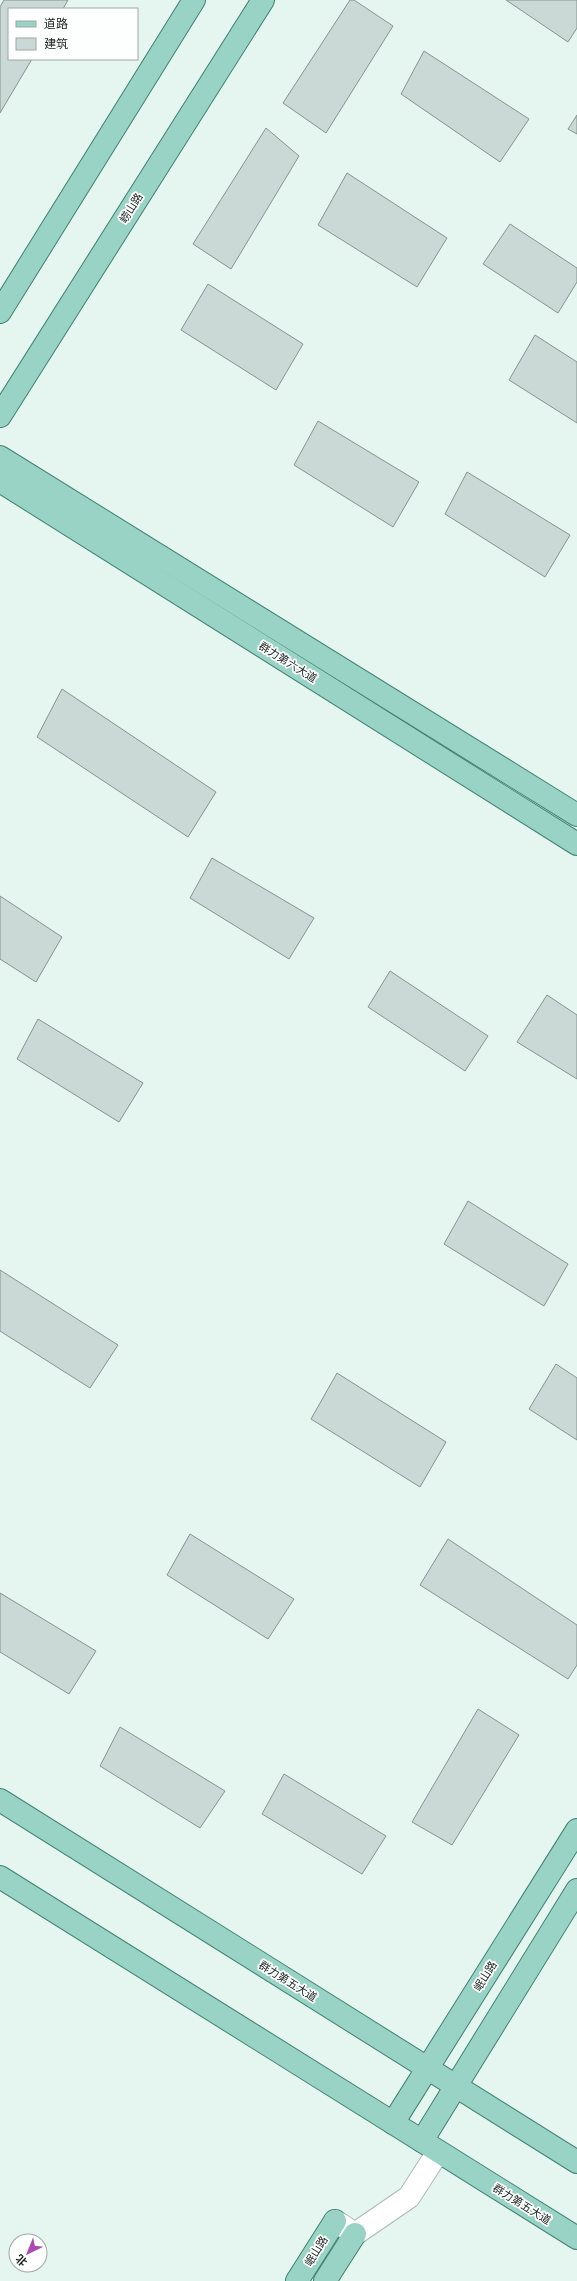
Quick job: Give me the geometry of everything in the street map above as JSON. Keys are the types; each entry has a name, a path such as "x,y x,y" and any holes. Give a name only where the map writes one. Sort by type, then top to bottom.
{"main road":[{"path":"0,312 194,0"},
{"name":"崂山路","path":"0,416 263,0"},
{"name":"群力第六大道","path":"0,457 577,815"},
{"name":"群力第六大道","path":"0,481 577,844"},
{"name":"群力第五大道","path":"0,1800 577,2162"},
{"name":"岷山路","path":"393,2123 577,1830"},
{"name":"群力第五大道","path":"0,1877 577,2238"},
{"path":"430,2146 456,2085 577,1890"},
{"name":"岷山路","path":"297,2281 335,2221"},
{"path":"325,2281 355,2234"}],"street":[{"path":"335,2221 355,2234 409,2198 430,2146"}],"building":[{"path":"4,0 68,0 64,8 8,8 8,60 31,60 0,113 0,7"},
{"path":"350,0 354,0 393,26 326,133 283,103"},
{"path":"506,0 577,0 577,28 568,42"},
{"path":"424,51 529,119 500,162 401,94"},
{"path":"577,115 577,134 568,129"},
{"path":"266,128 299,156 231,269 193,244"},
{"path":"347,173 447,238 417,287 318,225"},
{"path":"510,224 577,268 577,282 558,313 483,264"},
{"path":"208,284 303,344 276,390 181,330"},
{"path":"535,335 577,362 577,423 509,380"},
{"path":"318,421 419,482 393,527 294,465"},
{"path":"467,472 570,535 545,577 445,514"},
{"path":"62,689 216,792 188,837 37,737"},
{"path":"212,858 314,918 289,959 190,898"},
{"path":"0,896 62,937 36,982 0,959"},
{"path":"390,971 488,1036 465,1071 368,1007"},
{"path":"547,995 577,1015 577,1079 517,1042"},
{"path":"38,1019 143,1083 119,1122 17,1059"},
{"path":"468,1201 568,1264 544,1306 444,1244"},
{"path":"0,1270 118,1345 90,1388 0,1331"},
{"path":"556,1364 577,1378 577,1440 529,1409"},
{"path":"337,1373 446,1442 420,1487 311,1419"},
{"path":"190,1534 294,1599 268,1639 167,1575"},
{"path":"448,1539 577,1625 577,1665 568,1679 420,1585"},
{"path":"0,1593 96,1651 69,1694 0,1652"},
{"path":"478,1709 519,1735 452,1845 412,1822"},
{"path":"120,1727 225,1791 200,1828 100,1766"},
{"path":"284,1774 386,1836 362,1874 262,1814"}]}
